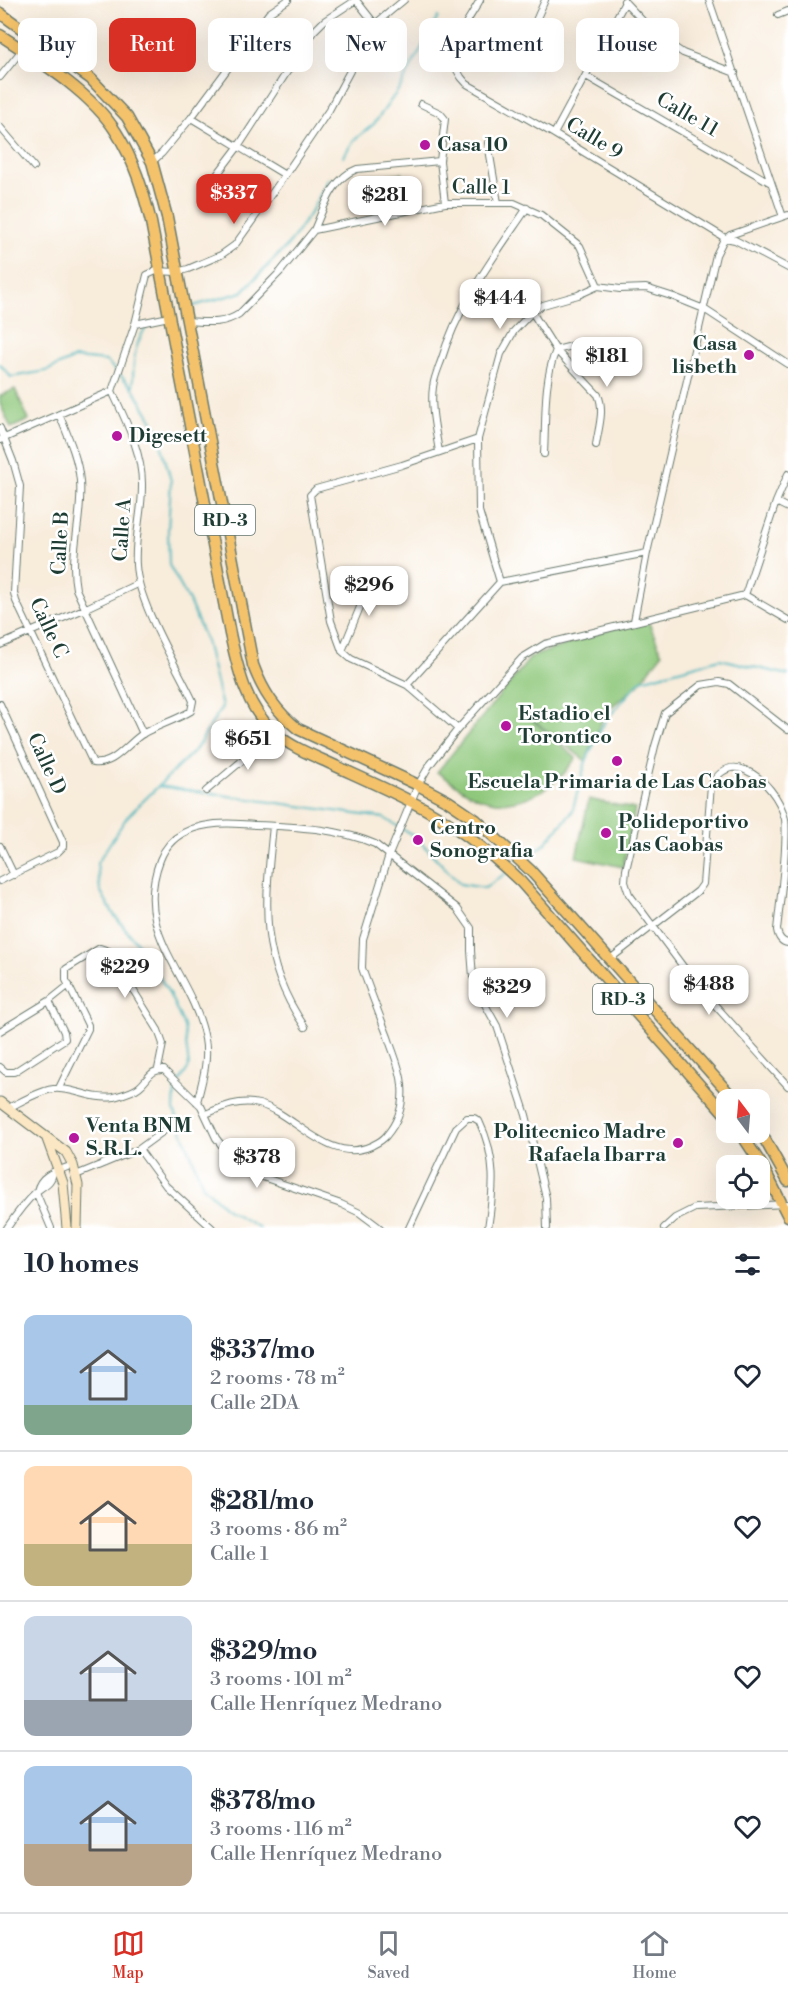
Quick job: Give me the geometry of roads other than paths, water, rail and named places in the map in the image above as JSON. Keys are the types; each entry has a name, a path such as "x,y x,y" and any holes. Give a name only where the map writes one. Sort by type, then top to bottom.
{"main road":[{"name":"RD-3","path":"0,13 91,79 127,117 152,162 166,217 187,321 253,665 261,686 272,704 298,729 418,785 448,801 476,820 531,871 725,1089"},
{"name":"RD-3","path":"0,35 18,47"},
{"path":"0,42 18,47"},
{"name":"RD-3","path":"53,72 82,93 116,130 141,183 151,222 238,671 252,705 275,733 300,749 410,800 444,819 495,858 521,882 716,1104"},
{"path":"747,1143 785,1204 788,1216"},
{"path":"767,1143 788,1181"}],"street":[{"path":"152,162 191,118 269,13 288,0"},
{"path":"216,176 238,147 313,32 324,21 356,0 370,18"},
{"path":"382,18 404,0"},
{"name":"Calle 9","path":"480,0 454,48 452,59 460,78 725,238 735,240 788,268"},
{"path":"537,18 545,0"},
{"path":"634,621 647,553 717,255 725,238 786,216 772,183 709,0"},
{"path":"554,134 624,1 656,34 683,53 735,73"},
{"path":"778,15 788,11"},
{"path":"0,77 18,47"},
{"path":"2,439 112,391 135,324 147,275 160,271 177,272 189,269 221,255 235,245 329,110 349,72"},
{"name":"Calle 11","path":"586,76 772,183"},
{"path":"421,105 440,113 445,119 440,161 445,203"},
{"path":"191,118 285,176"},
{"path":"0,127 34,167"},
{"path":"488,143 498,203"},
{"path":"187,321 222,322 231,320 239,314 281,271 314,230 334,188 346,173 440,161"},
{"name":"Calle 1","path":"314,230 445,203 514,203 542,215 580,246 598,286"},
{"path":"439,452 432,401 433,386 446,342 460,312 491,259 527,208"},
{"path":"500,582 479,511 478,439 501,354 514,331 532,312 543,305 578,295 598,286 620,289 646,288 704,309 788,364"},
{"path":"532,312 556,350 598,395 601,411 596,446"},
{"path":"135,324 169,317"},
{"path":"556,350 576,345 598,344"},
{"path":"544,454 547,385 550,366 556,350"},
{"name":"Calle A","path":"112,391 135,447 142,473 135,566 139,582 150,614 193,701 191,711 143,734"},
{"name":"Calle B","path":"59,414 77,460 80,483 73,573 76,589 143,734"},
{"name":"Calle C","path":"0,428 20,486 14,593 30,631 93,763 101,764 110,761 143,734"},
{"path":"458,729 407,685 351,659 342,651 331,621 310,495 316,489 402,465 478,439"},
{"path":"745,595 776,502 788,474"},
{"path":"776,502 788,508"},
{"path":"407,685 500,582 647,553"},
{"path":"0,645 84,609 139,582"},
{"path":"342,651 360,607 360,602 350,592"},
{"path":"206,1114 236,1103 250,1102 262,1105 327,1144 346,1150 365,1148 382,1140 396,1125 403,1087 399,1067 362,968 363,939 389,855 418,785 429,766 458,729 522,658 545,644 745,595 788,620"},
{"path":"788,730 729,684 719,682 701,685 665,712 655,746 625,882 629,894 696,984 788,1086"},
{"name":"Calle D","path":"0,704 62,838 63,847 58,852 14,875"},
{"path":"206,791 275,733"},
{"path":"610,959 704,884 711,785 717,774 729,768 742,769 758,777 776,798 785,818 787,836 777,930 778,937 788,943"},
{"path":"197,1102 205,1067 206,1040 186,989 165,948 155,923 151,904 153,878 163,851 173,839 195,826 219,822 321,829 359,837 375,844 457,908 471,928 473,977 497,1026 526,1115 546,1198 547,1228"},
{"path":"273,826 268,886 269,945 284,993 305,1027"},
{"path":"0,846 14,875 0,881"},
{"path":"59,1088 88,1029 88,1024 64,974 68,967 100,948 109,951 158,1030 163,1044 158,1070"},
{"path":"0,1031 49,1001 69,985"},
{"path":"0,1067 6,1072 15,1072 65,1039 49,1001"},
{"path":"8,1108 59,1088 99,1099 116,1096 139,1087 152,1072 164,1070 197,1102 206,1114 216,1138 226,1151 251,1173 341,1204 360,1213 380,1228"},
{"path":"0,1102 66,1152 75,1170 78,1192 77,1228"},
{"path":"409,1228 456,1128 467,1118 474,1118 479,1121 482,1128 494,1172 494,1190 488,1228"},
{"path":"56,1171 75,1170 139,1149 165,1130"},
{"path":"47,1139 56,1171 63,1183 67,1228"},
{"path":"139,1149 166,1186 212,1228"},
{"path":"7,1228 56,1171"},
{"path":"37,1192 51,1228"},
{"path":"664,1228 675,1218 695,1209 785,1204"}],"waterway":[{"path":"343,157 354,140 374,124 401,86 438,17"},
{"path":"190,307 242,292 290,243 312,210 329,178"},
{"path":"133,387 136,349 146,328"},
{"path":"0,364 11,377 46,371 75,358 106,361 133,388 157,428 171,481 168,530 169,565 189,601 206,641 222,707 196,749 127,817 97,863 100,890 114,915 145,953 169,993 184,1026 189,1067 175,1089 174,1110 203,1186 228,1210 260,1228"},
{"path":"523,860 544,845 572,812 586,761 605,721 641,680 720,659 788,675"},
{"path":"158,786 384,818 417,838 460,884 485,888 506,873"}],"place":[{"name":"Casa 10","path":"425,145"},
{"name":"Casa lisbeth","path":"749,355"},
{"name":"Digesett","path":"117,436"},
{"name":"Estadio el Torontico","path":"506,726"},
{"name":"Escuela Primaria de Las Caobas","path":"617,761"},
{"name":"Polideportivo Las Caobas","path":"606,833"},
{"name":"Centro Sonografia","path":"418,840"},
{"name":"Venta BNM S.R.L.","path":"74,1138"},
{"name":"Politecnico Madre Rafaela Ibarra","path":"678,1143"}]}
